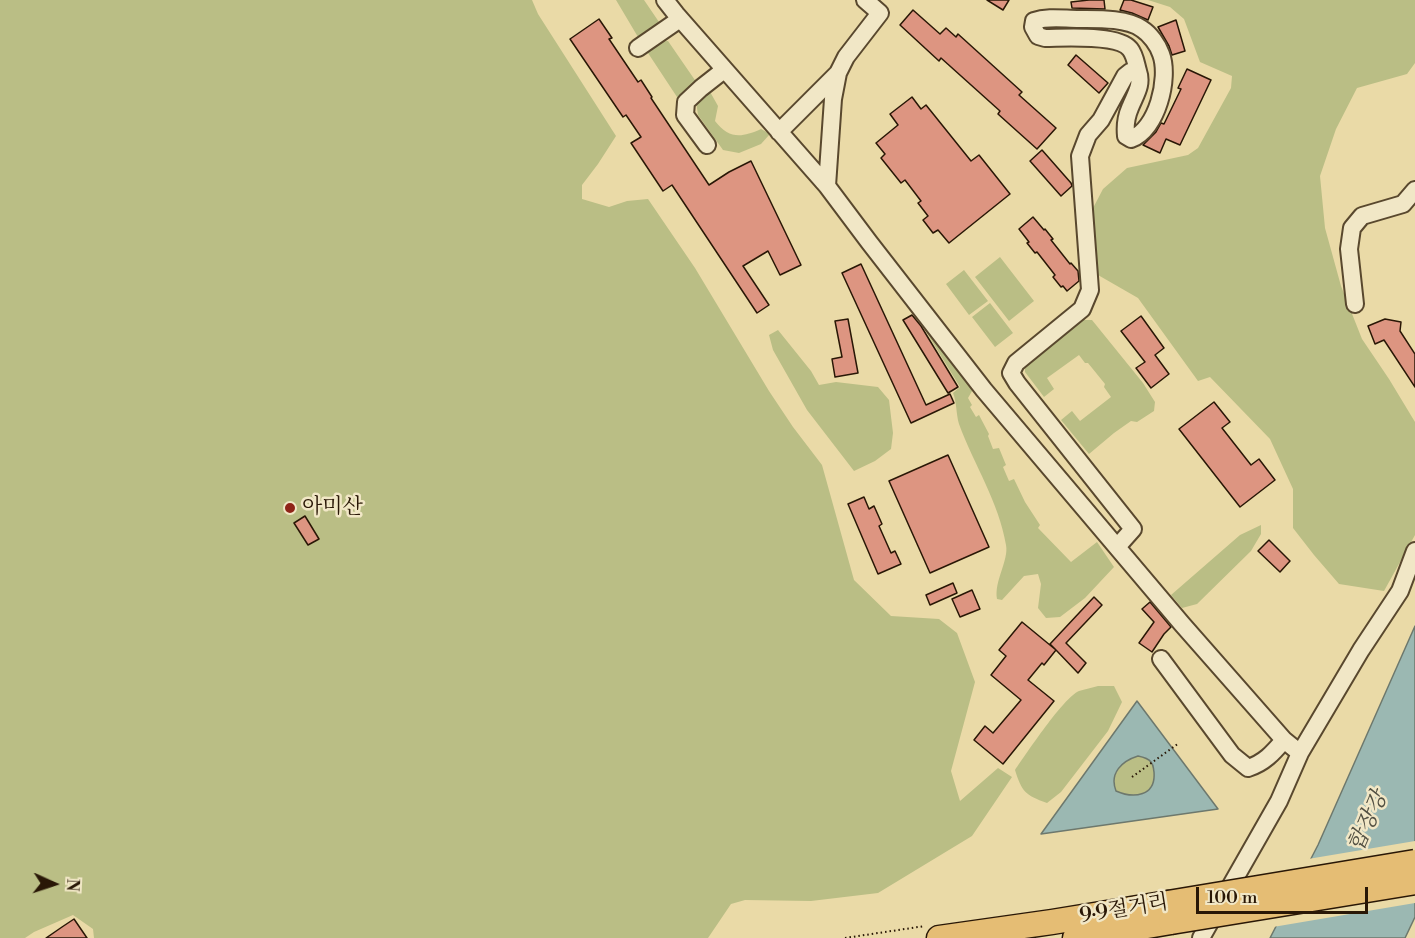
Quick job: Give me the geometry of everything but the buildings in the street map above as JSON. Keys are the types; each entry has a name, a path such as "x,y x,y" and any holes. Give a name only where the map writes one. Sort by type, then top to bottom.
{"highway":[{"name":"9·9절거리","path":"1075,938 1170,913 1415,862"},
{"name":"9·9절거리","path":"939,938 1170,913 1415,882"}],"street":[{"path":"665,0 827,186 984,390 1182,624 1284,740 1300,753"},
{"path":"827,186 831,120 838,73 846,57 880,13 865,0"},
{"path":"1043,18 1101,19 1132,23 1144,30 1156,44 1162,55 1164,71 1162,94 1153,118 1139,136 1131,139 1126,136 1125,125 1129,109 1140,86 1138,72 1131,50 1122,43 1108,39 1045,38 1038,36 1034,21 1043,18"},
{"path":"638,48 680,19"},
{"path":"707,146 685,115 686,102 724,70"},
{"path":"1117,547 1132,529 1011,373 1016,363 1082,309 1090,290 1080,156 1088,135 1101,120 1125,76 1131,72 1138,72"},
{"path":"779,132 838,73"},
{"path":"1355,303 1349,249 1352,228 1362,216 1403,204 1415,190"},
{"path":"1201,938 1279,801 1300,753 1361,650 1400,591 1415,551"},
{"path":"1161,658 1232,755 1248,768 1271,756 1284,740"}],"path":[{"path":"1132,777 1179,743"}],"green space":[{"path":"0,0 532,0 538,14 616,136 582,185 582,199 609,207 627,201 648,199 695,268 769,391 822,465 854,580 891,616 939,619 957,633 975,682 951,771 960,801 998,768 1012,777 972,836 878,893 811,901 745,900 731,904 708,938 94,938 93,929 73,915 25,938 0,938"},
{"path":"616,0 644,0 659,22 653,30 638,37"},
{"path":"1148,0 1415,0 1415,63 1407,74 1357,88 1336,129 1320,176 1325,228 1341,286 1362,339 1415,422 1415,535 1384,591 1339,584 1293,528 1293,489 1270,439 1210,377 1198,381 1138,298 1098,275 1092,210 1103,189 1127,168 1188,155 1198,148 1231,88 1232,76 1200,62 1184,19 1170,7"},
{"path":"668,41 699,86 679,100 648,53 657,42"},
{"path":"709,90 718,106 715,121 725,131 741,135 761,129 770,134 761,144 739,153 723,150 698,115 696,101"},
{"path":"869,255 975,386 968,398 972,405 970,407 976,417 979,415 989,434 993,449 999,448 1009,481 1014,479 1040,525 1038,528 1071,562 1097,542 1114,567 1085,598 1060,617 1046,618 1038,608 1041,584 1038,574 1024,576 1002,600 997,599 1006,545 998,514 959,424 953,393 960,387 914,312"},
{"path":"1000,257 1034,301 1009,321 975,277"},
{"path":"964,270 988,301 969,315 946,284"},
{"path":"990,303 1013,333 995,347 972,317"},
{"path":"1079,320 1092,320 1143,383 1155,402 1154,411 1137,422 1131,421 1089,454 1061,420 1072,411 1080,421 1111,397 1104,387 1105,384 1079,355 1047,378 1054,389 1044,397 1025,372 1025,367"},
{"path":"778,330 811,371 819,385 836,382 878,387 889,400 893,433 891,449 875,461 854,471 807,410 773,350 769,335"},
{"path":"1261,525 1261,534 1251,551 1197,604 1182,608 1171,595 1240,535"},
{"path":"1098,686 1114,686 1122,702 1108,731 1061,792 1047,803 1029,795 1022,788 1015,770 1064,704 1079,691"},
{"path":"1138,756 1147,759 1153,765 1154,779 1151,786 1148,790 1136,795 1116,791 1116,773 1127,761"}],"water":[{"name":"합장강","path":"1415,626 1415,917 1405,938 1270,938 1318,845"},
{"path":"1137,701 1218,809 1041,834","holes":["1138,756 1145,758 1153,766 1154,780 1148,791 1136,795 1116,791 1114,779 1118,769 1127,761"]}],"pier":[{"path":"1415,841 1415,903 1273,927 1308,859"}],"place":[{"name":"아미산","path":"290,508"}]}
